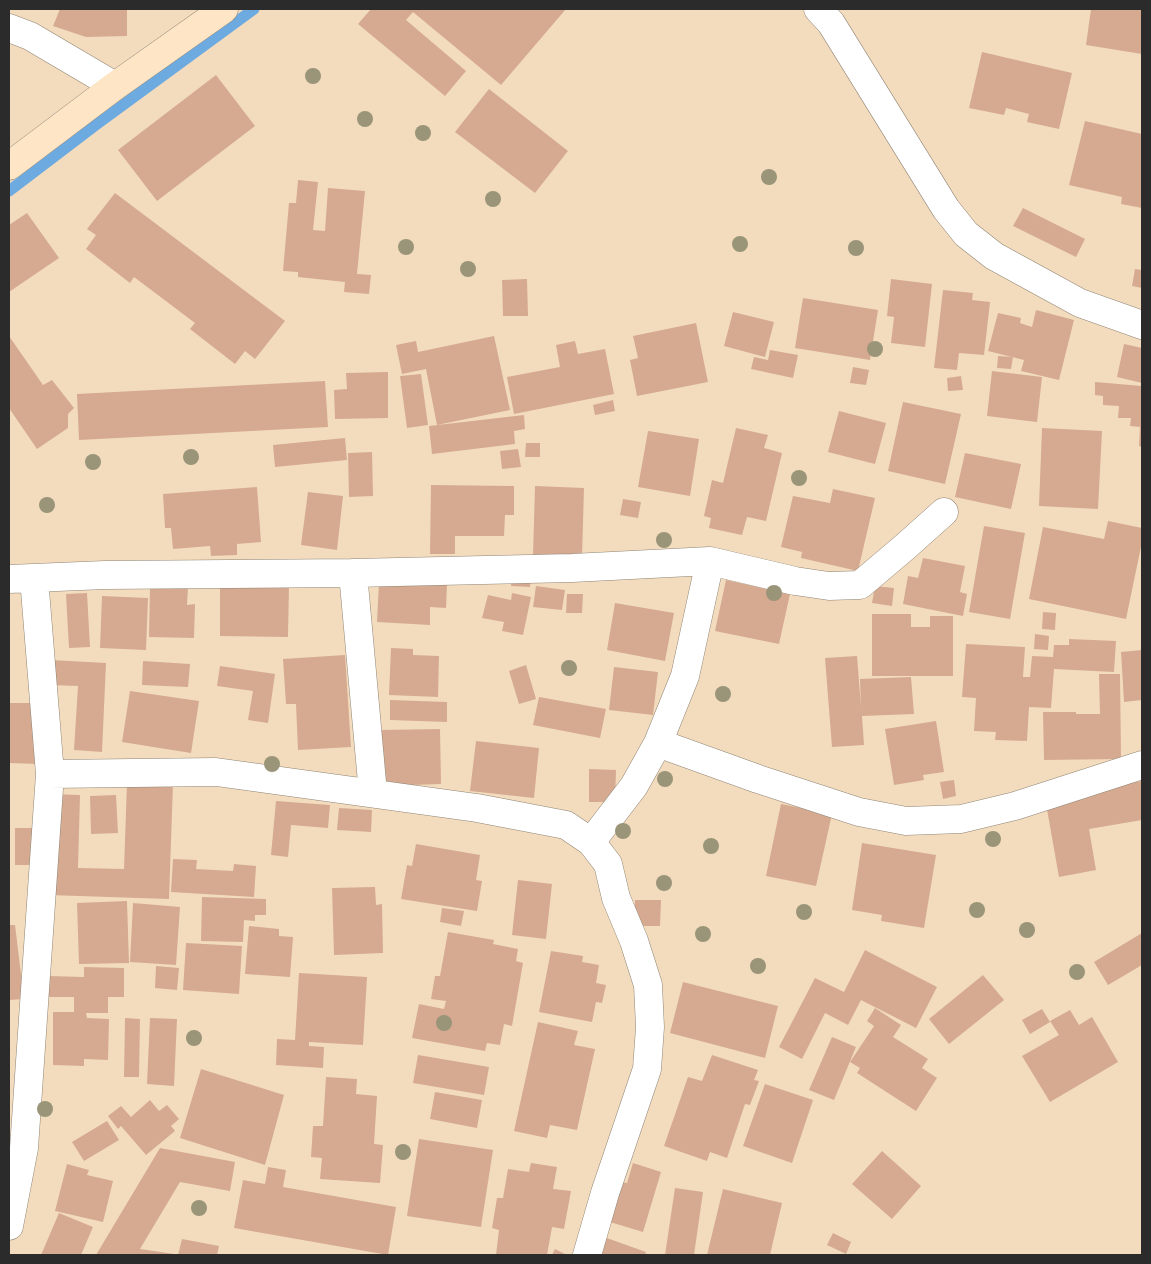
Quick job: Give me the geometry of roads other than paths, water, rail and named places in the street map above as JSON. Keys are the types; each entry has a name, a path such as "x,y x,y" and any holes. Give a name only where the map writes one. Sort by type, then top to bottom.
{"street":[{"path":"9,166 115,86 224,9"},
{"path":"818,9 831,24 946,209 966,234 994,256 1080,303 1142,325"},
{"path":"9,28 30,36 115,86"},
{"path":"9,1226 24,1148 50,774 21,578 572,568 710,561 829,586 860,585 944,512"},
{"path":"591,842 634,786 658,743 685,676 710,561"},
{"path":"353,573 373,793"},
{"path":"658,743 858,812 906,821 961,818 1015,806 1142,764"},
{"path":"50,774 216,772 477,808 566,825 591,842 608,864 616,898 646,976 650,1027 647,1070 605,1193 587,1255"}],"waterway":[{"path":"9,191 254,9"}]}
